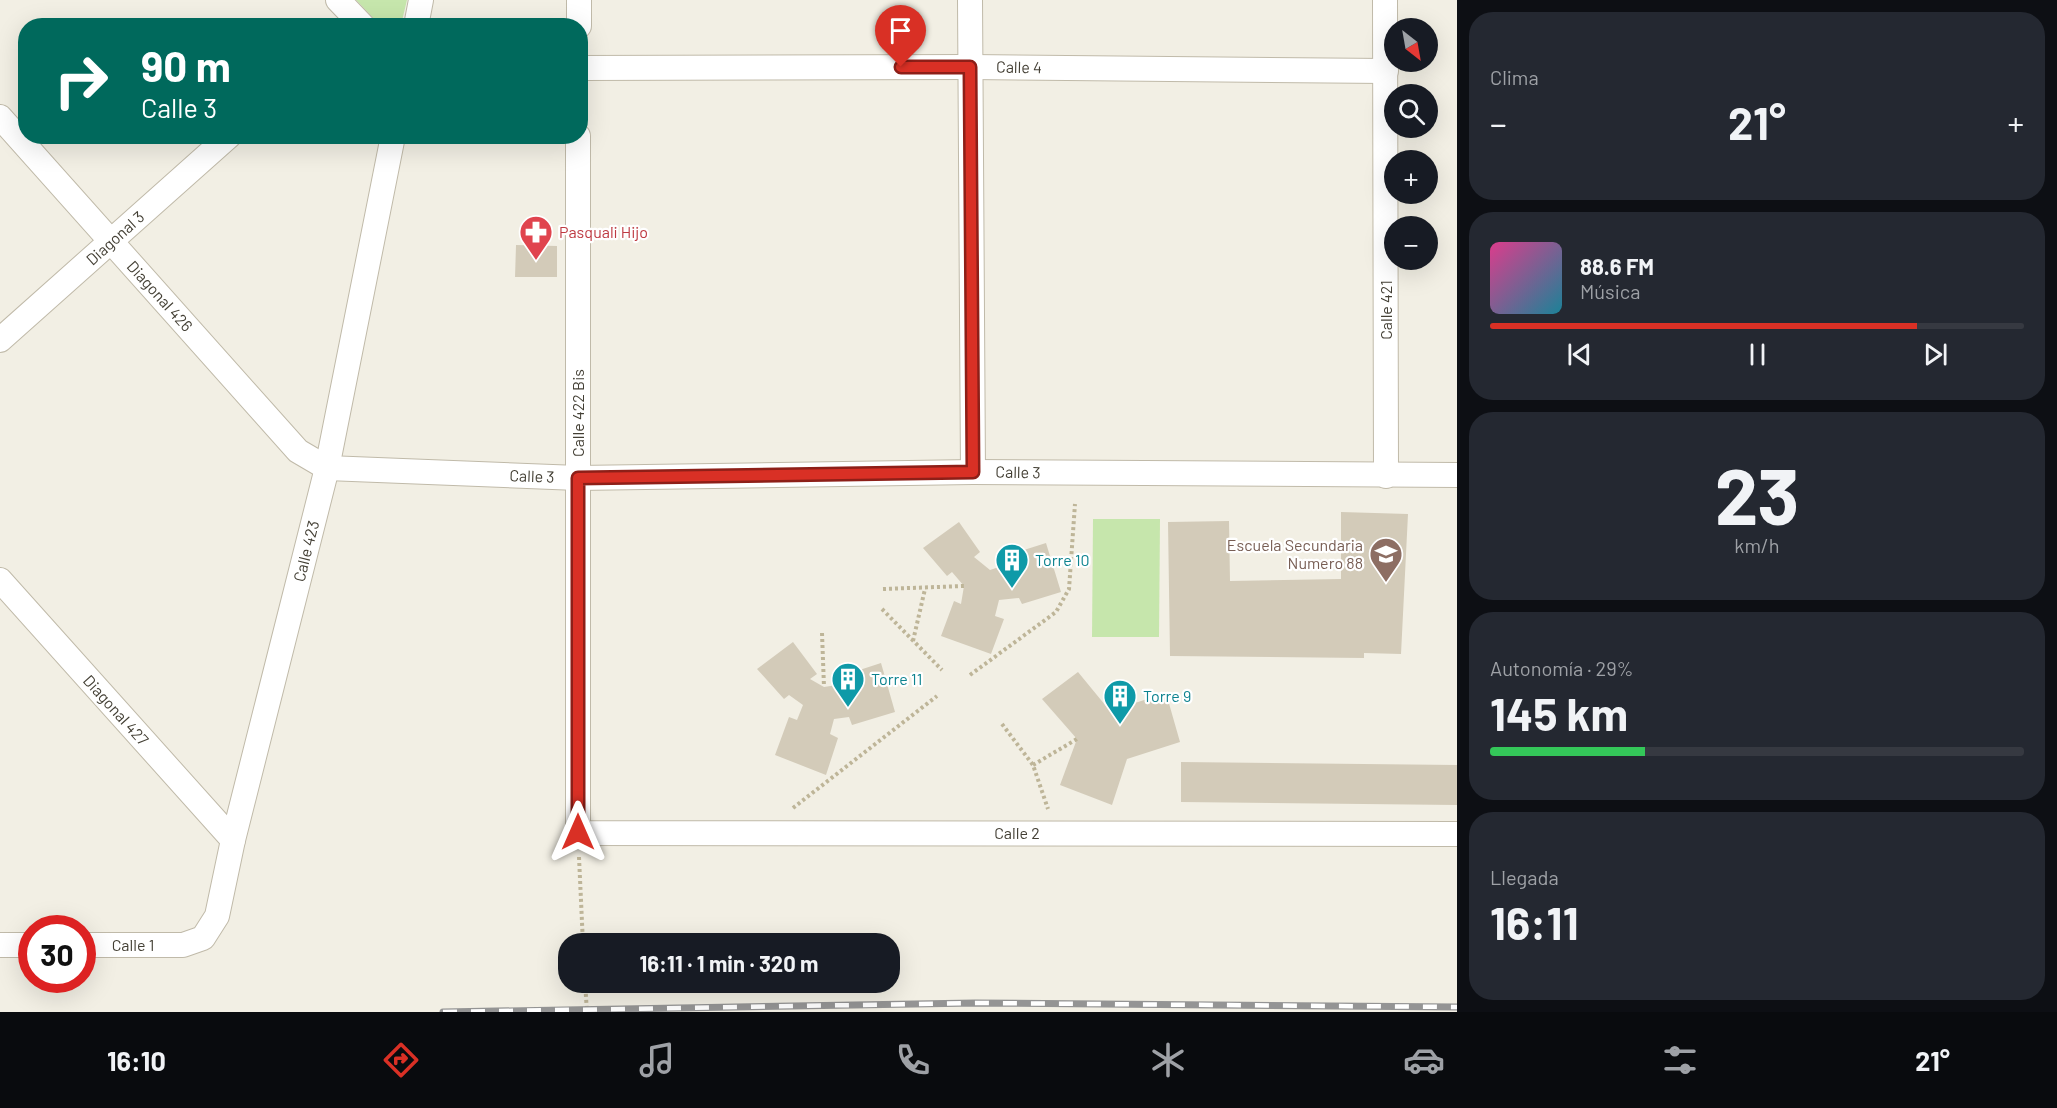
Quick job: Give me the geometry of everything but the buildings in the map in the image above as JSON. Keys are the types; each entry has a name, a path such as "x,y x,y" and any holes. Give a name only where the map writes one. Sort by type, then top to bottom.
{"street":[{"path":"339,0 353,18"},
{"path":"418,18 421,0"},
{"path":"579,0 579,18"},
{"path":"970,0 973,472"},
{"name":"Calle 421","path":"1385,0 1385,18"},
{"name":"Calle 4","path":"588,68 970,67 1384,71"},
{"name":"Calle 421","path":"1386,72 1386,476"},
{"name":"Diagonal 426","path":"0,117 18,137"},
{"name":"Diagonal 426","path":"24,144 298,451 327,468"},
{"name":"Diagonal 3","path":"0,340 221,144"},
{"name":"Calle 423","path":"183,945 203,938 217,916 233,840 327,468 391,144"},
{"name":"Calle 422 Bis","path":"578,144 578,832"},
{"name":"Calle 3","path":"327,468 578,478 973,472 1457,475"},
{"name":"Diagonal 427","path":"0,580 233,840"},
{"name":"Calle 2","path":"578,832 1457,834"},
{"path":"0,945 18,945"},
{"name":"Calle 1","path":"96,945 183,945"}],"path":[{"path":"970,675 1056,612 1069,589 1075,504"},
{"path":"883,589 964,586"},
{"path":"913,641 926,589"},
{"path":"882,609 942,670"},
{"path":"822,633 824,687"},
{"path":"785,815 937,696"},
{"path":"1002,724 1033,765 1048,810"},
{"path":"1033,765 1077,739"},
{"path":"578,832 583,933"},
{"path":"586,993 587,1012"}],"green space":[{"path":"356,0 407,0 403,18 373,18"},
{"path":"1093,519 1160,519 1159,637 1092,637"}],"railway":[{"path":"443,1012 975,1003 1457,1007"}],"place":[{"name":"Pasquali Hijo","path":"536,261"},
{"name":"Escuela Secundaria Numero 88","path":"1386,583"},
{"name":"Torre 10","path":"1012,589"},
{"name":"Torre 11","path":"848,708"},
{"name":"Torre 9","path":"1120,725"}],"route":[{"path":"578,832 578,478 973,472 970,67 901,67"}]}
